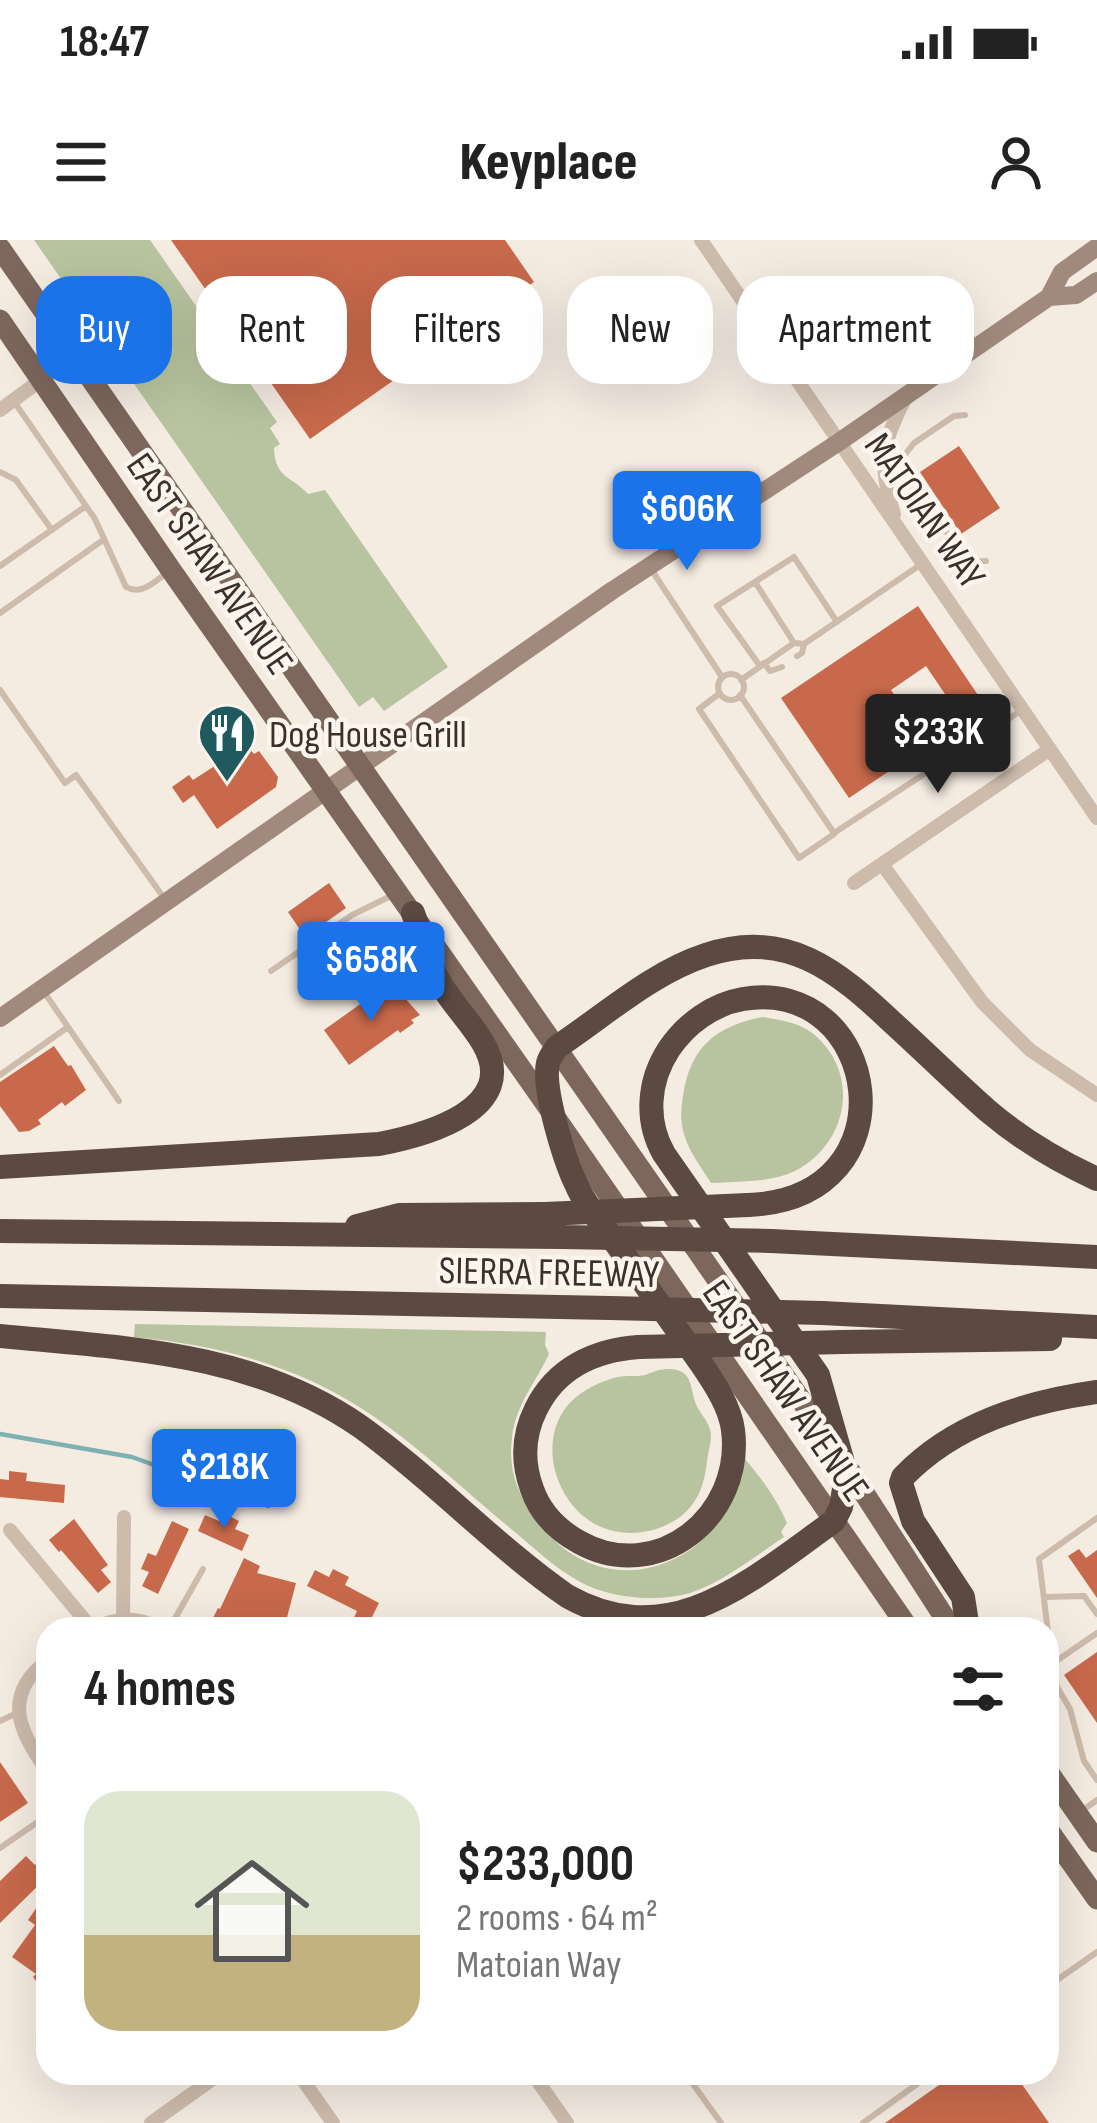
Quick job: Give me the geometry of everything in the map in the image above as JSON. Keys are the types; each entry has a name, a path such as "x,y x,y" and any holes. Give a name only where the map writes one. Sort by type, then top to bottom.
{"highway":[{"path":"0,1167 379,1144 419,1136 453,1120 488,1094 493,1063 436,976 405,903"},
{"path":"1097,1179 1061,1162 1004,1124 849,982 820,963 782,950 740,947 685,963 557,1047 549,1059 547,1078 578,1188 709,1376 730,1415 733,1449 726,1486 706,1520 689,1535 645,1555 615,1556 573,1539 546,1514 530,1485 525,1448 532,1416 560,1376 598,1354 639,1347 842,1342 1097,1339"},
{"path":"0,1336 194,1357 286,1387 358,1426 539,1576 584,1606 607,1614 669,1616 709,1605 834,1521 844,1490 842,1459 818,1375 664,1154 652,1119 660,1066 683,1032 704,1015 749,998 775,999 809,1011 837,1035 854,1063 862,1109 855,1140 844,1160 832,1174 785,1201 748,1205 545,1214 399,1215 327,1234"},
{"name":"SIERRA FREEWAY","path":"0,1231 771,1241 1097,1257"},
{"name":"SIERRA FREEWAY","path":"0,1296 822,1313 1097,1327"},
{"path":"966,1617 963,1597 913,1521 903,1477 943,1444 996,1417 1045,1401 1097,1392"}],"main road":[{"name":"EAST SHAW AVENUE","path":"0,248 842,1459 944,1617"},
{"name":"EAST SHAW AVENUE","path":"0,320 36,373"},
{"name":"EAST SHAW AVENUE","path":"44,384 901,1617"},
{"path":"1059,1788 1097,1841"},
{"path":"1059,1845 1097,1899"}],"street":[{"name":"MATOIAN WAY","path":"701,240 1097,818"},
{"path":"0,1018 649,566 1049,297 1062,272 1097,247"},
{"path":"1049,297 1076,295 1097,281"},
{"path":"6,405 36,384"},
{"path":"898,525 885,485 883,451 907,395"},
{"path":"854,884 1050,749"},
{"path":"883,864 982,1002 1030,1050 1097,1095"},
{"path":"123,1617 124,1517"},
{"path":"10,1530 82,1617"},
{"path":"36,1669 22,1688 19,1706 23,1731 36,1752"},
{"path":"0,1692 19,1706"},
{"path":"151,2123 204,2085"},
{"path":"306,2085 333,2123"},
{"path":"540,2085 567,2123"}],"lane":[{"path":"6,405 87,506 122,582 132,591 143,590 171,570"},
{"path":"965,415 954,416 914,443 902,465 906,480 936,514 963,557 986,561"},
{"path":"0,472 16,479 52,530"},
{"path":"0,566 87,506"},
{"path":"0,613 104,540"},
{"path":"782,667 770,671 762,665 717,606 794,556 837,622"},
{"path":"741,680 794,643 804,644 923,562"},
{"path":"649,566 722,677"},
{"path":"755,582 794,643"},
{"path":"797,656 804,644"},
{"path":"735,674 743,687 740,694 730,699 720,693 722,677 735,674"},
{"path":"0,690 65,783 76,775 166,901"},
{"path":"720,693 699,710 799,858 1024,710"},
{"path":"740,694 834,833"},
{"path":"271,971 352,915 405,903"},
{"path":"42,989 119,1101"},
{"path":"0,1075 68,1028"},
{"path":"1045,1617 1040,1558 1097,1518"},
{"path":"173,1617 203,1569"},
{"path":"1044,1597 1084,1596 1097,1614"},
{"path":"1059,1659 1097,1633"},
{"path":"1059,1690 1070,1708 1084,1760 1097,1780"},
{"path":"0,1721 19,1706"},
{"path":"1077,1814 1097,1800"},
{"path":"0,1848 36,1823"},
{"path":"1059,1979 1097,1952"},
{"path":"694,2085 721,2123"},
{"path":"863,2123 916,2085"}],"green space":[{"path":"34,240 150,240 196,306 196,384 250,384 277,422 270,428 280,444 274,448 281,471 308,494 325,490 448,667 384,711 373,697 359,707 134,384 172,384 172,276 59,276"},
{"path":"763,1017 804,1028 830,1052 843,1090 842,1109 827,1144 795,1171 765,1180 711,1183 683,1129 686,1079 699,1052 718,1033"},
{"path":"135,1324 546,1332 549,1354 517,1415 511,1460 528,1507 561,1546 592,1564 625,1570 658,1566 688,1551 714,1528 734,1497 745,1459 783,1514 787,1523 781,1532 784,1537 727,1576 690,1593 644,1598 599,1590 555,1566 406,1440 340,1396 255,1360 196,1345 134,1337"},
{"path":"671,1369 687,1376 710,1430 698,1495 684,1514 650,1531 625,1533 601,1527 584,1517 561,1486 554,1468 555,1430 563,1412 585,1390 618,1377"}],"building":[{"path":"171,240 505,240 530,276 371,276 371,384 388,384 310,439 272,384 347,384 347,276 196,276"},
{"path":"959,446 1000,508 961,534 920,472"},
{"path":"918,606 988,710 966,725 926,666 891,690 928,745 849,798 781,698"},
{"name":"Dog House Grill","path":"247,745 254,754 259,751 278,777 276,787 217,829 194,795 183,803 172,787 189,775 193,780"},
{"path":"329,883 346,908 305,937 288,912"},
{"path":"387,985 397,1000 403,996 420,1015 349,1065 324,1030"},
{"path":"54,1046 86,1090 38,1120 41,1124 19,1132 0,1106 0,1082"},
{"path":"9,1471 27,1473 26,1481 65,1485 64,1503 0,1497 0,1479 9,1480"},
{"path":"223,1513 239,1521 235,1529 249,1535 242,1551 198,1531 205,1515 219,1521"},
{"path":"74,1519 108,1565 101,1570 111,1582 98,1593 49,1540"},
{"path":"172,1521 189,1529 158,1594 142,1586 149,1572 141,1569 148,1553 156,1556"},
{"path":"1079,1549 1086,1558 1097,1550 1097,1598 1068,1556"},
{"path":"244,1558 260,1566 257,1573 296,1583 287,1617 214,1617"},
{"path":"333,1569 349,1577 345,1585 379,1603 372,1617 354,1617 357,1611 307,1586 315,1570 329,1577"},
{"path":"1097,1652 1097,1723 1064,1675"},
{"path":"0,1762 28,1803 0,1822"},
{"path":"26,1856 36,1864 36,1888 0,1923 0,1881"},
{"path":"36,1908 36,1974 12,1957 35,1925 28,1920"},
{"path":"939,2085 1022,2085 1049,2123 885,2123"}],"waterway":[{"path":"0,1434 132,1457 268,1506"}],"place":[{"name":"Dog House Grill","path":"227,784"}]}
